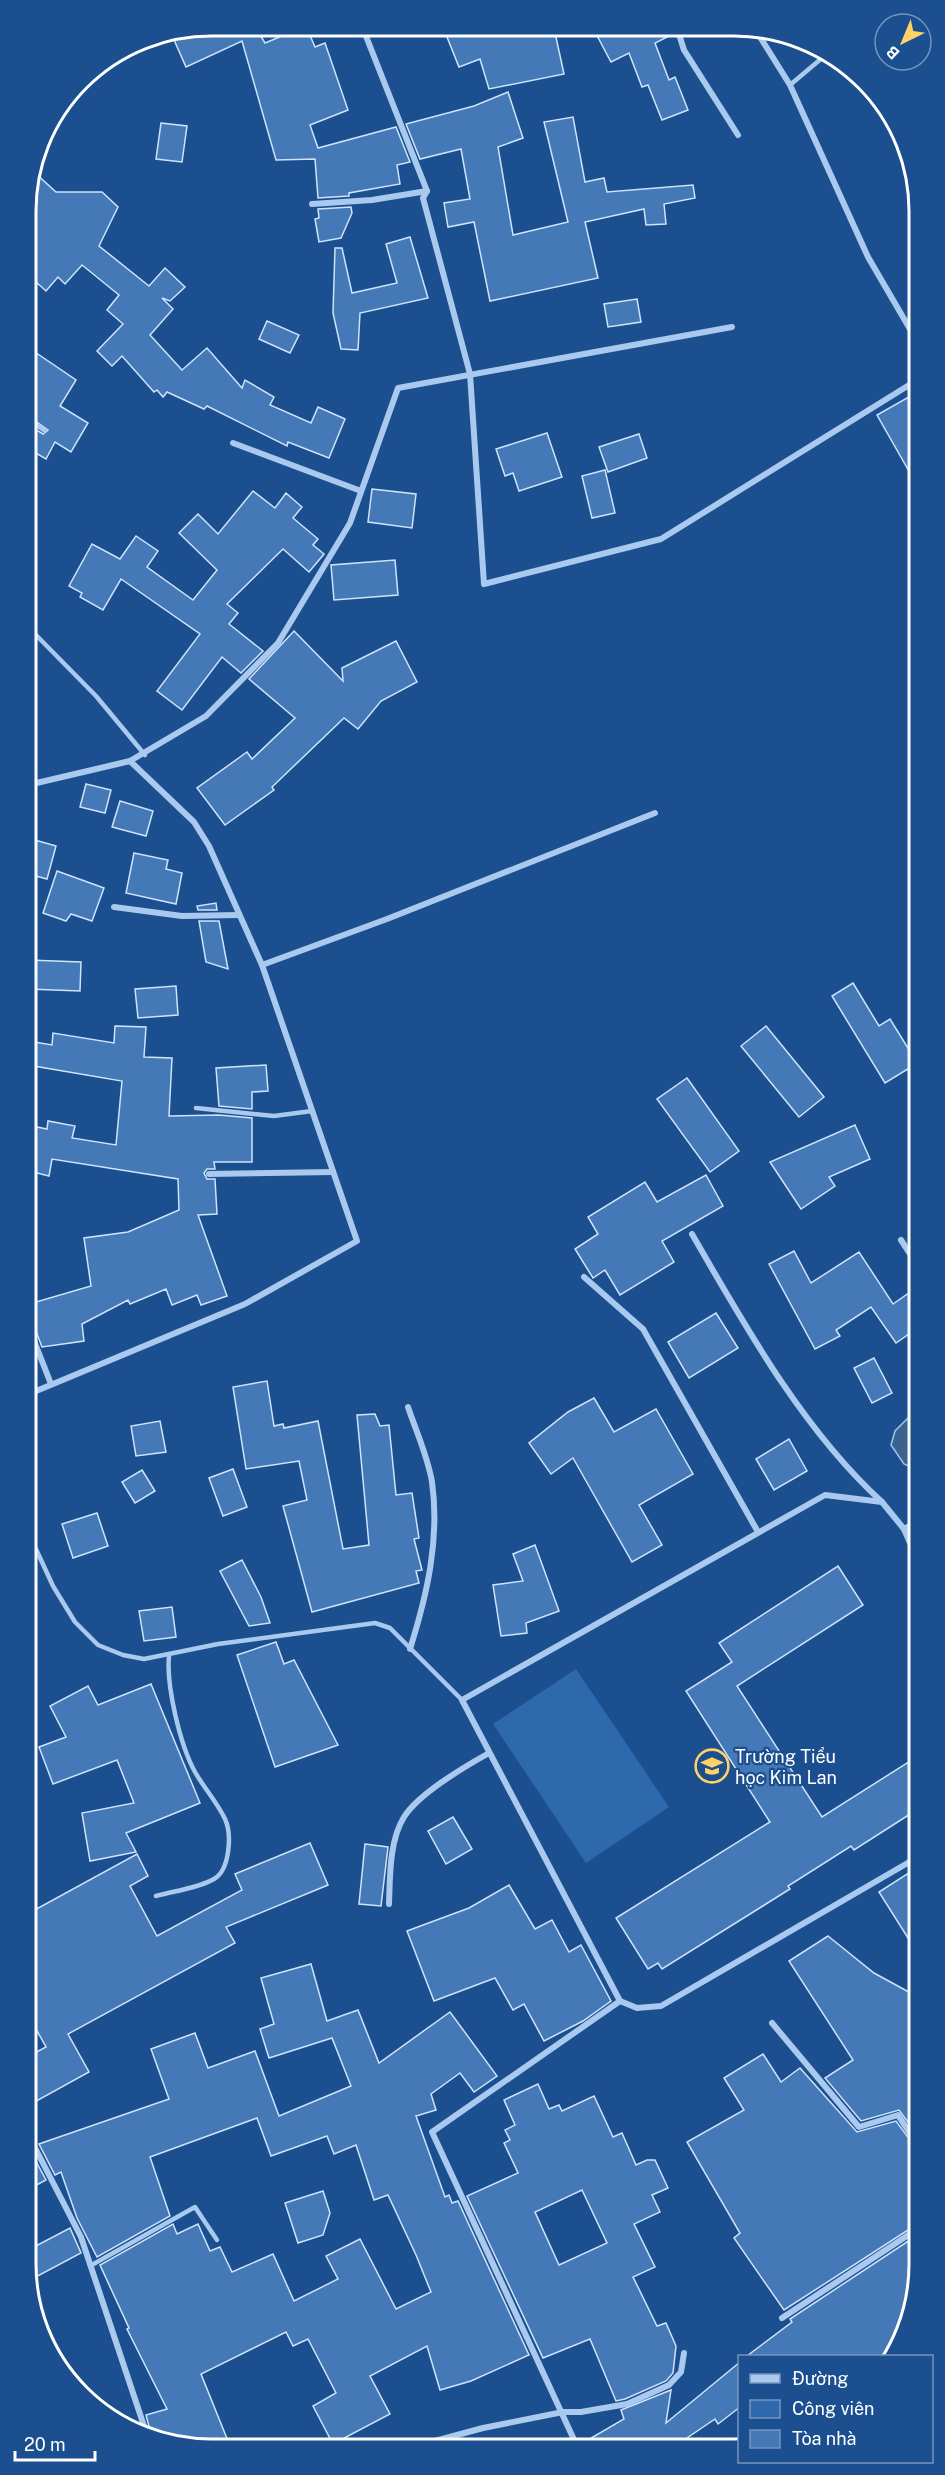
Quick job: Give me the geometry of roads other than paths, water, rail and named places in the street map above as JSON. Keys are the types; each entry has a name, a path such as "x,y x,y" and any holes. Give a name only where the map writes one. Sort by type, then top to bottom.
{"street":[{"path":"366,36 427,191"},
{"path":"680,36 684,50 738,135"},
{"path":"760,38 790,85 868,258 909,328"},
{"path":"312,204 372,201 427,191"},
{"path":"427,191 423,198 470,374 484,584 661,539 909,385"},
{"path":"36,782 130,762 145,755 206,716 278,643 350,523 398,388 732,327"},
{"path":"233,442 361,491"},
{"path":"36,1391 245,1304 357,1241 262,965 209,846 194,822 130,762"},
{"path":"262,965 387,919 655,813"},
{"path":"114,907 182,916 239,915"},
{"path":"209,1174 333,1172"},
{"path":"692,1234 748,1331 774,1369 849,1472 882,1502 903,1529 909,1542"},
{"path":"901,1240 909,1252"},
{"path":"584,1277 643,1329 758,1532"},
{"path":"36,1346 51,1384"},
{"path":"408,1407 432,1480 435,1521 428,1583 410,1649"},
{"path":"882,1502 825,1495 462,1700 620,2001 637,2008 661,2006 909,1862"},
{"path":"903,1529 909,1526"},
{"path":"389,1904 395,1840 403,1818 414,1806 463,1767 489,1753"},
{"path":"574,2439 432,2132 620,2001"},
{"path":"772,2023 860,2127 898,2115 909,2132"},
{"path":"36,2150 81,2237 144,2426"},
{"path":"782,2318 909,2235"},
{"path":"446,2439 563,2412 600,2409 651,2395 669,2385 681,2372 684,2353"}],"lane":[{"path":"790,85 821,59"},
{"path":"36,425 44,430"},
{"path":"36,635 96,696 145,755"},
{"path":"196,1108 274,1116 312,1111"},
{"path":"36,1549 53,1586 75,1622 98,1645 123,1655 144,1659 170,1656 218,1644 375,1623 390,1628 462,1700"},
{"path":"156,1896 214,1879 223,1871 228,1849 226,1820 194,1770 176,1716 167,1675 170,1656"},
{"path":"90,2266 195,2207 217,2240"}],"place":[{"name":"Trường Tiểu học Kim Lan","path":"712,1766"}]}
